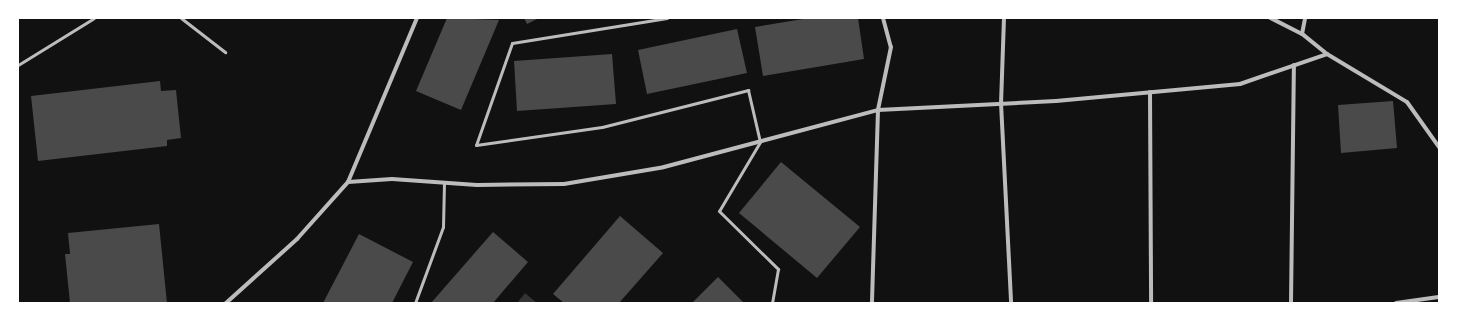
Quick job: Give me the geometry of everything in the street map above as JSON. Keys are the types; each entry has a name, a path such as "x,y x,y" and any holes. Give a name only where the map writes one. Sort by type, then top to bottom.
{"street":[{"path":"226,303 297,239 348,182 417,18"},
{"path":"872,303 878,110 891,48 883,18"},
{"path":"1004,18 1001,103 1011,303"},
{"path":"1270,18 1302,34 1327,54 1407,102 1439,147"},
{"path":"1302,34 1305,18"},
{"path":"348,182 392,179 444,182 564,184 664,167 878,110 1001,103 1240,84 1327,54"},
{"path":"1291,303 1294,65"},
{"path":"1150,92 1151,303"},
{"path":"1396,303 1439,297"}],"lane":[{"path":"18,65 94,18"},
{"path":"181,18 225,52"},
{"path":"667,18 512,43 476,145 602,126 748,90 760,142 719,211 778,269 772,303"},
{"path":"415,303 444,227 444,182"}],"shaded area":[{"path":"525,293 537,303 517,303"}],"building":[{"path":"447,18 499,20 461,110 416,91"},
{"path":"524,18 539,18 527,24"},
{"path":"809,18 858,18 864,59 763,76 755,27"},
{"path":"737,29 747,73 647,94 638,50"},
{"path":"612,54 616,104 517,111 514,61"},
{"path":"160,81 161,91 176,90 181,138 167,140 167,146 38,161 31,96"},
{"path":"1393,101 1397,148 1341,153 1338,105"},
{"path":"781,162 860,227 817,278 739,213"},
{"path":"620,216 663,253 619,303 564,303 553,294"},
{"path":"159,224 167,303 70,303 65,254 70,254 68,233"},
{"path":"493,232 528,262 493,303 431,303"},
{"path":"359,234 413,262 392,303 323,303"},
{"path":"718,277 744,303 692,303"}]}
